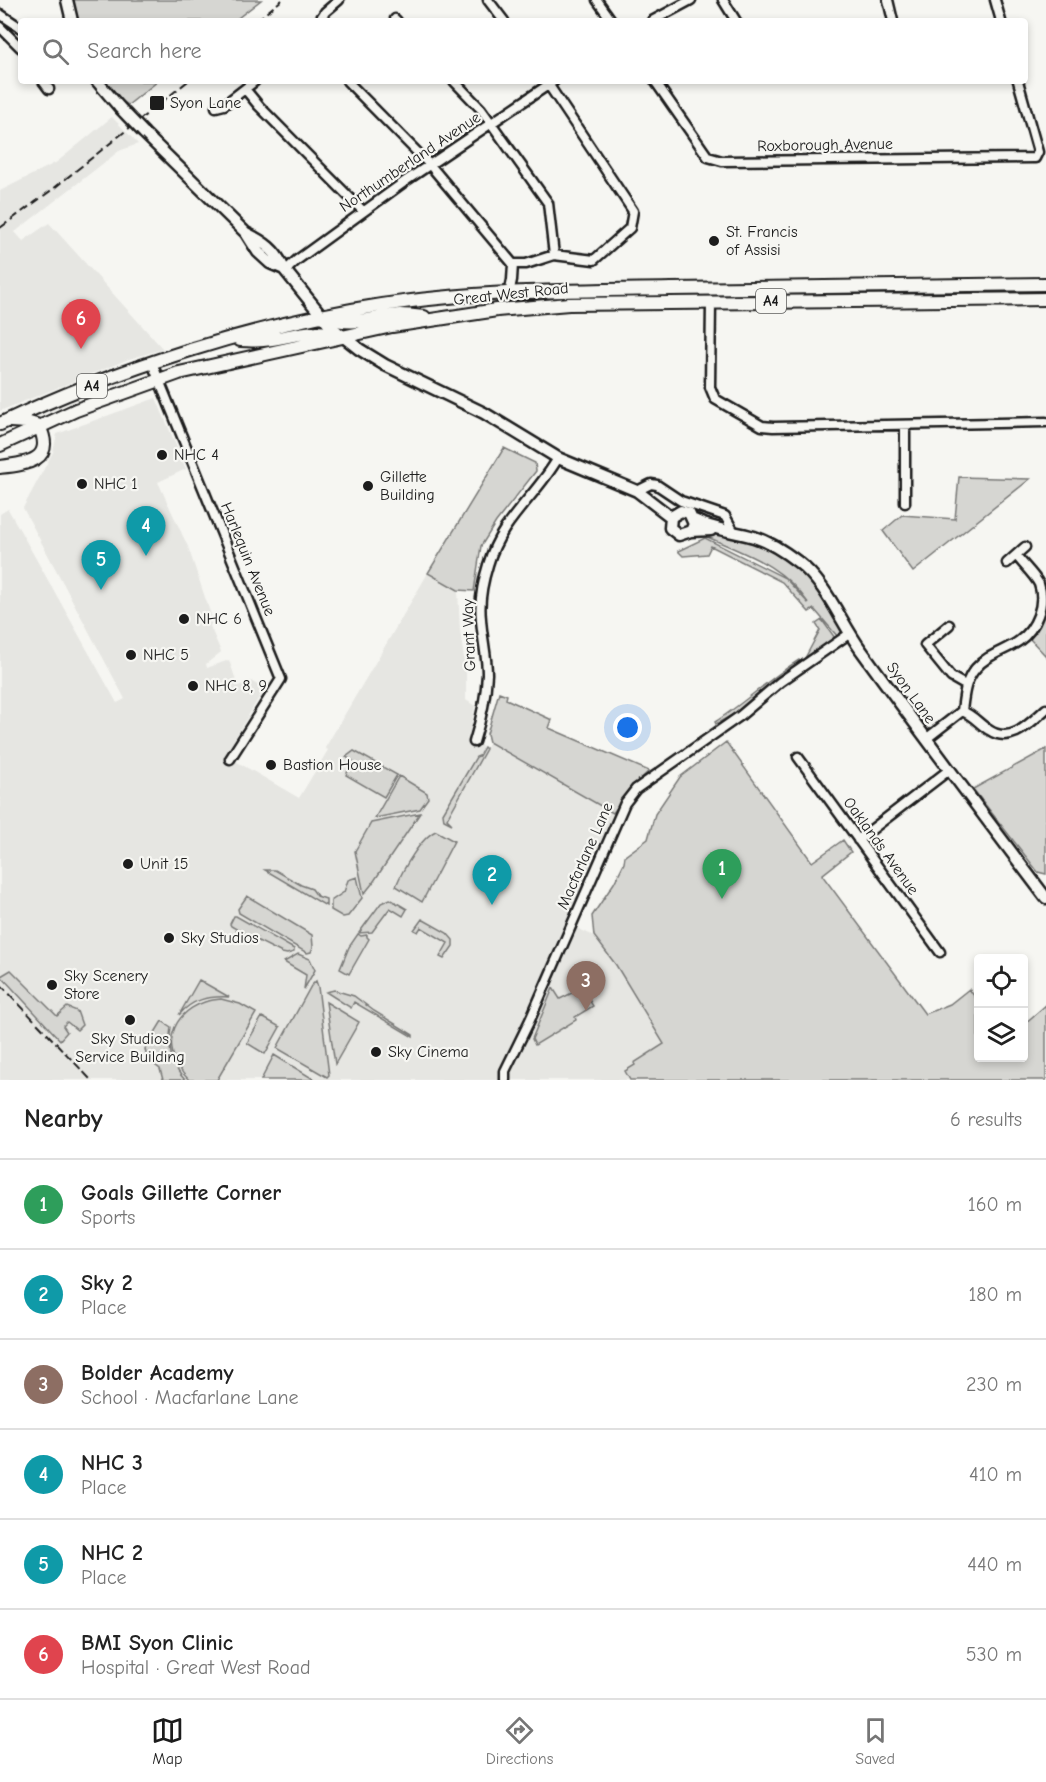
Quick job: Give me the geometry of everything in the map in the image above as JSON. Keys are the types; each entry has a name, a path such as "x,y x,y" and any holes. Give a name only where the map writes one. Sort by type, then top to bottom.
{"highway":[{"name":"Great West Road","path":"2,423 152,363 224,340 321,315 385,304 452,297 571,291 1046,285"},
{"name":"Great West Road","path":"0,445 39,426 158,380 342,336 528,306 1046,299"},
{"name":"A4","path":"321,315 348,323 402,315 443,318"},
{"name":"A4","path":"224,340 264,340 309,332 330,332 342,336"},
{"path":"0,467 26,464 39,457 43,445 39,426 26,422 2,423"}],"main road":[{"path":"68,0 71,18"},
{"name":"Syon Lane","path":"100,84 144,133 246,233 275,252 284,270 321,315 342,336 378,361 484,413 558,458 637,491 671,517"},
{"path":"685,511 694,520 691,531 684,535 675,534 670,528 671,517 677,512 685,511"},
{"name":"Syon Lane","path":"694,520 717,530"},
{"name":"Syon Lane","path":"691,531 734,532 765,541 800,563 830,600 845,623 849,634 926,739 1046,898"}],"street":[{"path":"321,18 339,0"},
{"path":"488,0 502,18"},
{"path":"597,0 610,18"},
{"path":"658,18 691,0"},
{"path":"723,0 734,18"},
{"path":"888,0 892,18"},
{"path":"995,0 1000,18"},
{"path":"0,14 18,26"},
{"path":"0,27 18,45"},
{"path":"45,84 49,89"},
{"path":"216,107 224,105 251,84"},
{"path":"350,84 430,165 513,264 513,280 508,294"},
{"path":"457,84 481,109 548,203 554,255"},
{"name":"Northumberland Avenue","path":"284,270 363,211 547,84"},
{"path":"513,264 526,264 554,255 594,260 630,228 633,211 551,84"},
{"name":"Roxborough Avenue","path":"657,84 708,157 722,161 1035,158 1038,152 1019,84"},
{"path":"245,89 363,211"},
{"path":"711,302 710,387 715,399 762,426 1046,422"},
{"name":"Harlequin Avenue","path":"152,363 281,679 230,759"},
{"path":"905,425 906,503"},
{"name":"Grant Way","path":"471,741 483,712 487,672 480,616 488,563 507,523 547,477 558,458"},
{"name":"Syon Lane","path":"637,491 651,484 657,485 681,501 725,516 734,532"},
{"path":"1006,563 1025,547"},
{"path":"926,739 962,711 965,685 975,669 986,658 1019,641 1028,633 1039,616 1043,605 1040,586 1016,555"},
{"path":"949,625 925,645 951,677 965,685"},
{"name":"Macfarlane Lane","path":"505,1080 505,1071 625,802 636,789 740,716 780,682 849,634"},
{"path":"962,711 999,735 1012,735 1044,715"},
{"name":"Oaklands Avenue","path":"798,757 940,952"},
{"path":"858,840 949,770"}],"shaded area":[{"path":"73,0 261,0 238,18 77,18"},
{"path":"109,84 154,84 128,105 114,94"},
{"path":"112,117 138,144 119,151 15,232 23,241 49,223 163,349 129,359 0,411 0,191 57,162"},
{"path":"156,398 186,469 158,482 188,547 213,621 210,626 221,652 206,664 207,668 229,660 238,686 251,681 264,689 225,755 299,798 328,750 325,748 428,573 458,590 460,630 466,672 466,700 475,706 467,738 486,748 490,742 613,813 566,923 594,936 616,965 686,1080 0,1080 0,514 8,509 117,703 125,699 23,508 53,452 57,434"},
{"path":"504,448 535,463 536,471 496,522 481,546 474,591 458,590 428,573"},
{"path":"959,477 1030,479 913,572 883,531 902,515 955,519"},
{"path":"710,534 756,542 791,562 831,610 842,631 841,635 838,637 814,609 809,612 782,582 711,546 707,554 683,556 678,551 705,538 785,578 809,604 787,579 775,570 703,535"},
{"path":"1046,586 1046,656 1029,638 1042,614 1043,588"},
{"path":"822,620 835,638 832,643 807,660 805,658 820,630 816,624"},
{"path":"799,660 801,664 770,684 741,710 716,724 715,722"},
{"path":"499,692 507,695 506,699 552,720 549,728 649,771 632,787 613,813 489,742 487,734"},
{"path":"726,742 812,862 843,840 851,852 822,875 925,1014 950,1004 969,989 974,996 974,1062 1028,1062 1028,1021 1046,1005 1046,1080 630,1080 625,1071 664,1044 616,965 594,936 592,916 614,883 625,856 648,839 655,814 680,777"},
{"path":"484,747 486,749 447,819 452,824 444,820 443,813"},
{"path":"1046,749 1046,874 1038,872 973,789"},
{"path":"354,751 397,775 384,797 346,775 353,761 346,757"},
{"path":"399,776 427,793 428,798 420,809 375,818"},
{"path":"420,813 364,894 355,851 371,823"},
{"path":"436,831 454,841 422,902 396,886 418,847"},
{"path":"265,870 275,870 312,889 317,896 326,899 326,906"},
{"path":"357,877 362,898 348,916 343,917 331,910 331,901 344,892 348,880"},
{"path":"247,896 312,935 311,952 307,953 239,913 238,909"},
{"path":"390,899 407,909 403,916 390,908 372,932 359,933 381,903"},
{"path":"234,916 294,949 294,952 282,953 231,926"},
{"path":"422,919 447,933 453,940 453,946 444,959 440,957 448,943 421,927 418,932 414,930"},
{"path":"358,934 367,935 369,939 349,974 340,969 349,947"},
{"path":"298,954 310,959 315,970 304,989 306,975 284,962"},
{"path":"11,970 57,1016 67,1007 77,1011 82,1025 77,1030 67,1022 63,1026 67,1032 60,1040 1,976"},
{"path":"199,980 229,997 215,997 195,1002 179,1015"},
{"path":"316,981 329,1075 327,1077 277,1048 311,986"},
{"path":"553,988 560,999 582,988 593,1006 575,1017 576,1020 535,1045 532,1039"},
{"path":"334,990 354,996 413,1037 354,1002 351,1008 326,992"},
{"path":"221,999 240,1004 256,1013 217,1080 189,1080 178,1067 173,1053 172,1040 175,1028 181,1017 192,1008 205,1002"},
{"path":"326,1002 359,1022 335,1064"},
{"path":"262,1017 280,1027 265,1054 247,1043"},
{"path":"162,1021 171,1027 171,1055 176,1068 185,1080 163,1080 160,1069 147,1059 145,1049"},
{"path":"274,1055 315,1080 261,1080"}],"railway":[{"path":"260,18 282,0"},
{"path":"0,228 53,189 184,84"},
{"path":"0,984 91,1080"}],"place":[{"name":"Syon Lane","path":"157,103"},
{"name":"St. Francis of Assisi","path":"714,241"},
{"name":"BMI Syon Clinic","path":"81,349"},
{"name":"NHC 4","path":"162,455"},
{"name":"NHC 1","path":"82,484"},
{"name":"Gillette Building","path":"368,486"},
{"name":"NHC 3","path":"146,556"},
{"name":"NHC 2","path":"101,590"},
{"name":"NHC 6","path":"184,619"},
{"name":"NHC 5","path":"131,655"},
{"name":"NHC 8, 9","path":"193,686"},
{"name":"Bastion House","path":"271,765"},
{"name":"Unit 15","path":"128,864"},
{"name":"Goals Gillette Corner","path":"722,899"},
{"name":"Sky 2","path":"492,905"},
{"name":"Sky Studios","path":"169,938"},
{"name":"Sky Scenery Store","path":"52,985"},
{"name":"Bolder Academy","path":"586,1011"},
{"name":"Sky Studios Service Building","path":"130,1020"},
{"name":"Sky Cinema","path":"376,1052"}]}
